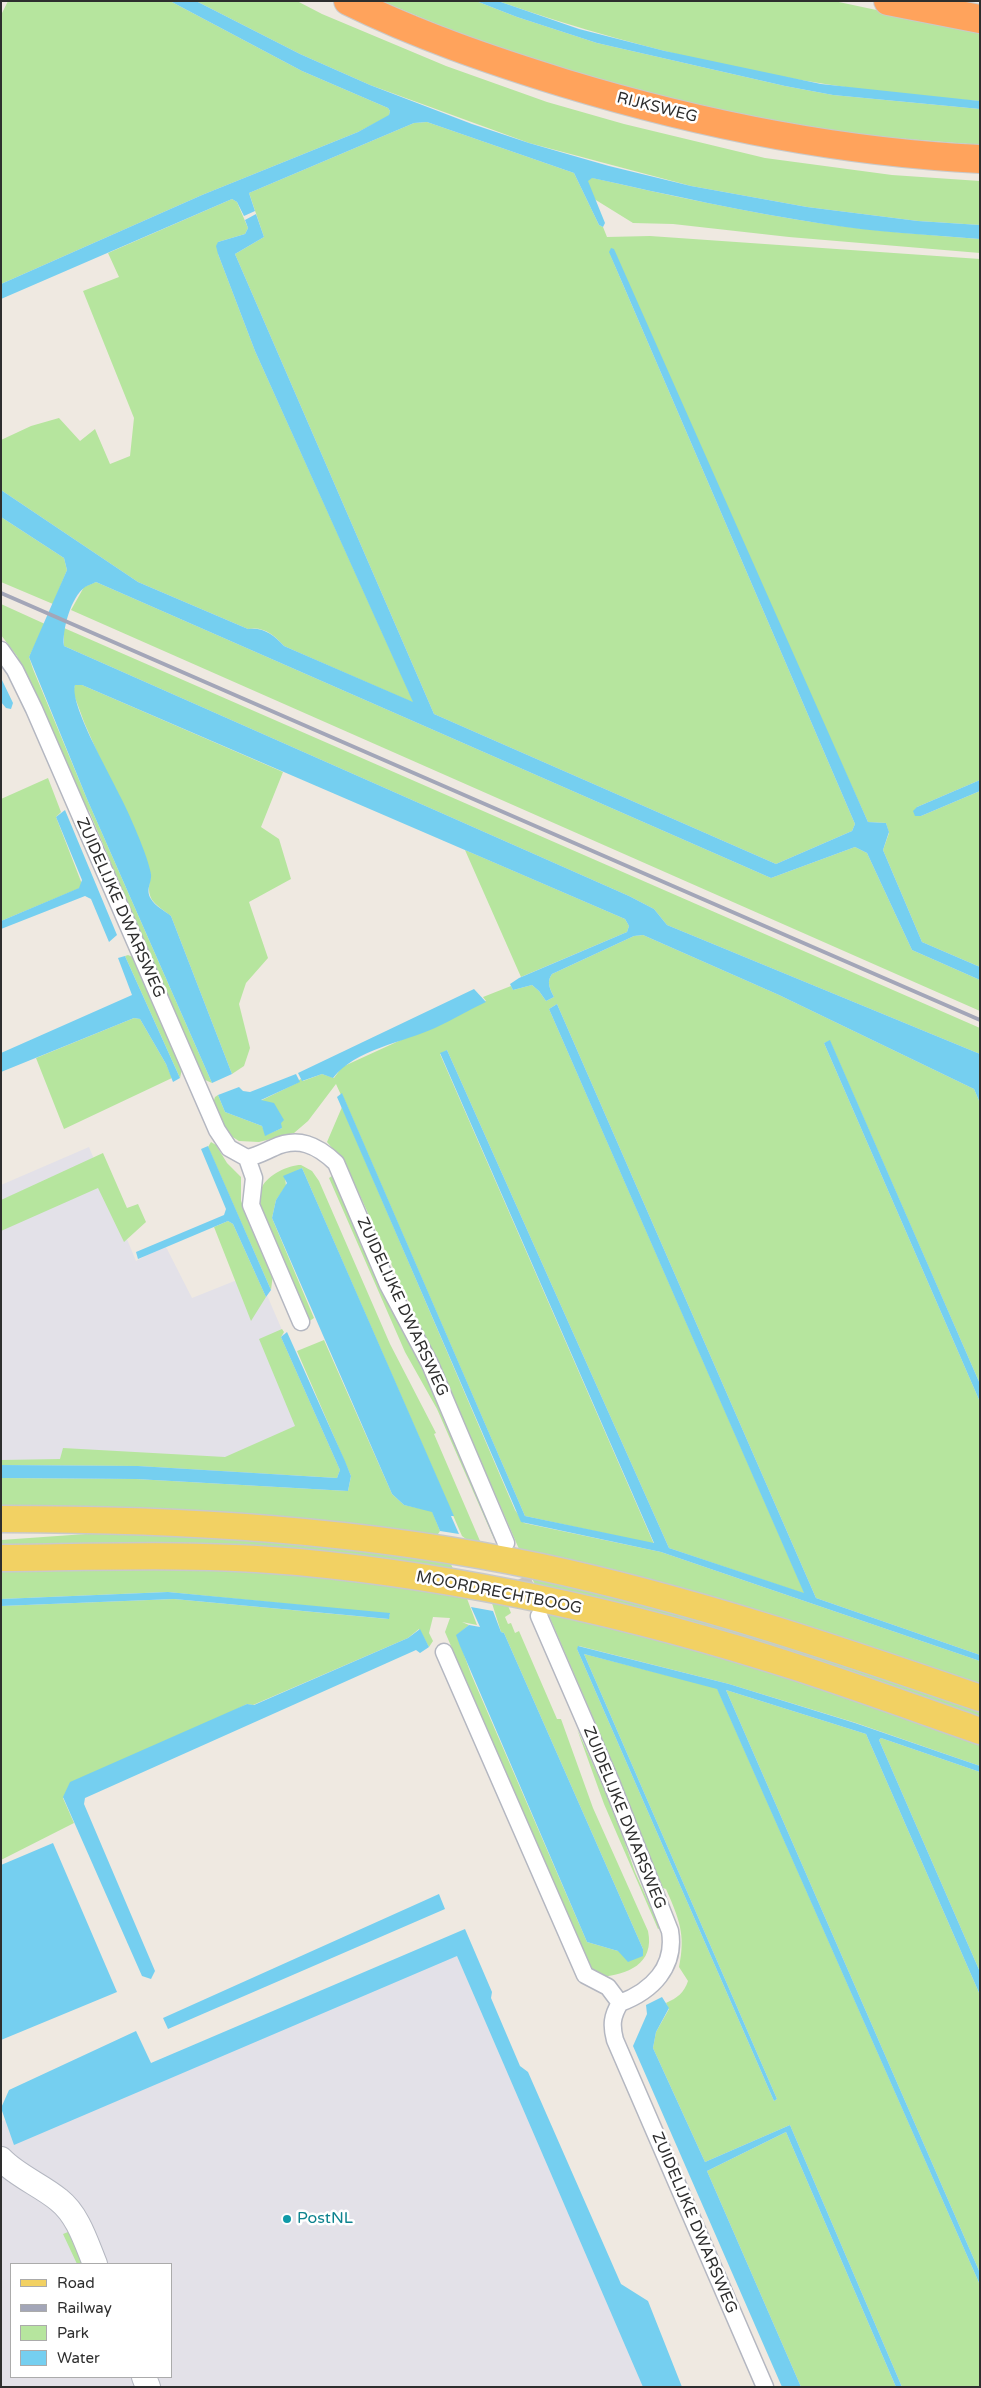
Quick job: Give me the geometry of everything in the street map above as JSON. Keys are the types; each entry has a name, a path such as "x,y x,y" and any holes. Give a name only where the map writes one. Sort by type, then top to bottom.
{"highway":[{"name":"RIJKSWEG","path":"348,1 389,22 499,63 630,103 775,136 902,154 980,159"},
{"path":"888,1 980,19"}],"main road":[{"name":"MOORDRECHTBOOG","path":"1,1520 151,1521 254,1527 440,1549 542,1567 699,1607 789,1633 980,1698"},
{"name":"MOORDRECHTBOOG","path":"1,1558 159,1557 249,1559 371,1570 484,1588 538,1598 691,1636 799,1668 980,1731"}],"street":[{"name":"ZUIDELIJKE DWARSWEG","path":"1,650 16,670 34,709 218,1130 229,1148 247,1158 259,1156 288,1143 302,1142 312,1144 323,1150 336,1163 388,1285 430,1364 506,1543"},
{"path":"247,1158 254,1178 251,1205 301,1322"},
{"name":"ZUIDELIJKE DWARSWEG","path":"539,1616 611,1782 670,1931 672,1944 670,1958 664,1971 650,1987 633,1998 620,2003 613,2017 612,2029 615,2040 764,2387"},
{"path":"444,1652 585,1975 608,1987 620,2003"},
{"path":"1,2159 59,2200 69,2210 95,2263"}],"shaded area":[{"path":"89,1147 136,1261 165,1245 192,1298 257,1272 345,1476 1,1471 1,1185"},
{"path":"460,1935 658,2387 1,2387 1,2121 21,2117"}],"green space":[{"path":"8,1 170,1 302,71 388,108 390,111 389,116 358,132 202,195 1,284 1,15"},
{"path":"196,1 297,1 322,14 446,66 547,102 624,124 765,158 892,175 980,181 980,225 918,221 807,207 691,186 529,143 370,85 300,54"},
{"path":"381,1 476,1 517,17 597,43 785,86 833,95 980,109 980,145 846,134 720,111 562,69 458,33"},
{"path":"498,1 834,1 980,32 980,101 857,89 736,68 616,38"},
{"path":"427,122 574,173 599,225 603,227 607,237 650,236 980,259 980,780 917,807 921,816 980,791 980,967 922,942 883,850 889,833 886,823 868,822 609,252 855,824 852,831 776,864 434,714 235,254 264,237 249,193 414,123"},
{"path":"584,176 764,214 825,224 980,239 980,253 789,237 673,224 633,223 591,197"},
{"path":"232,199 237,202 248,228 245,234 218,242 218,254 255,351 414,703 284,646 264,630 248,629 138,582 1,490 1,440 31,426 59,418 80,441 95,429 110,464 130,456 134,418 83,291 119,277 108,253"},
{"path":"1,517 64,558 67,570 53,604 1,582"},
{"path":"96,582 771,878 855,847 867,853 912,950 980,980 980,1011 71,610 84,587"},
{"path":"1,604 45,624 29,657 33,669 87,799 212,1083 203,1079 89,811 81,803 17,656 1,635"},
{"path":"64,628 980,1028 980,1054 667,925 654,909 629,896 64,646"},
{"path":"75,685 82,685 283,772 261,827 279,839 291,879 249,902 268,958 246,983 239,1004 250,1048 244,1066 232,1074 171,916 152,900 149,890 151,875 84,722 73,692"},
{"path":"48,778 61,812 56,817 82,884 80,888 1,921 1,799"},
{"path":"465,850 625,919 629,926 627,932 521,977"},
{"path":"643,935 779,995 974,1089 980,1103 980,1384 830,1041 824,1043 980,1402 980,1655 816,1598 557,1004 549,1009 805,1594 669,1548 447,1050 440,1054 654,1544 525,1516 336,1084 308,1121 294,1133 259,1142 239,1141 231,1136 226,1131 213,1103 218,1095 225,1112 262,1126 266,1135 282,1128 260,1101 299,1082 299,1080 303,1081 322,1074 334,1078 342,1067 486,1001 483,997 511,986 513,990 532,985 546,1001 554,997 549,983 552,974 634,936"},
{"path":"128,955 137,959 182,1069 180,1078 125,956"},
{"path":"134,1018 140,1019 172,1078 64,1129 36,1058"},
{"path":"342,1107 515,1510 524,1523 661,1552 980,1661 980,1686 659,1584 519,1549 462,1418 345,1163 327,1142"},
{"path":"211,1142 216,1145 227,1163 241,1177 241,1201 273,1274 271,1290 208,1147"},
{"path":"103,1153 127,1208 138,1204 146,1222 124,1242 98,1188 1,1231 1,1200"},
{"path":"301,1165 312,1171 319,1181 390,1344 436,1433 434,1434 480,1541 466,1539 462,1536 302,1168 285,1177 286,1186 276,1200 272,1218 314,1318 308,1322 261,1207 260,1197 262,1187 269,1178 290,1167"},
{"path":"332,1176 381,1288 420,1361 499,1540 494,1539 437,1409 405,1352 329,1178"},
{"path":"228,1221 233,1224 266,1297 251,1321 214,1227"},
{"path":"282,1329 284,1332 281,1337 340,1470 337,1478 138,1466 1,1465 1,1460 60,1459 63,1448 225,1457 295,1426 259,1339"},
{"path":"324,1340 392,1494 404,1505 432,1511 440,1531 436,1537 1,1508 1,1478 136,1479 348,1491 351,1476 297,1351"},
{"path":"128,1531 262,1538 450,1562 454,1571 1,1547 1,1540"},
{"path":"170,1568 319,1575 466,1596 477,1625 462,1622 469,1625 457,1635 471,1674 587,1942 618,1951 642,1952 643,1949 504,1633 501,1632 491,1600 507,1603 511,1613 505,1617 508,1624 511,1623 515,1633 519,1631 557,1719 561,1719 593,1808 648,1931 649,1942 643,1960 629,1970 610,1976 600,1977 590,1970 445,1632 450,1618 433,1617 429,1633 433,1641 429,1647 419,1629 408,1638 253,1705 247,1704 63,1798 74,1823 1,1860 1,1606 174,1599 388,1619 390,1614 168,1592 1,1599 1,1570"},
{"path":"531,1577 732,1628 980,1710 980,1719 536,1586"},
{"path":"547,1611 657,1638 765,1670 980,1742 980,1766 856,1723 729,1684 579,1646 577,1649 774,2101 777,2099 584,1654 717,1688 980,2285 980,2387 902,2387 790,2125 705,2162 653,2048 656,2032 669,2009 666,2003 680,1995 688,1981 679,1967 682,1945 678,1918 666,1889 663,1888 619,1783 619,1778"},
{"path":"726,1690 866,1734 980,1995 980,2273"},
{"path":"577,1729 603,1786 606,1787 635,1872 660,1928 658,1929 604,1804"},
{"path":"881,1738 980,1772 980,1972 879,1740"},
{"path":"786,2132 896,2387 801,2387 707,2171"},
{"path":"68,2232 83,2263 77,2263 63,2234"}],"water":[{"path":"170,1 196,1 300,54 370,85 472,124 529,143 609,166 691,186 807,207 918,221 980,225 980,239 843,227 737,209 592,178 588,181 605,223 603,227 599,225 574,173 427,122 414,123 249,193 255,211 244,216 237,202 232,199 1,299 1,284 202,195 358,132 389,115 390,111 388,108 302,71"},
{"path":"476,1 498,1 579,29 665,51 821,84 980,101 980,109 833,95 785,86 597,43 517,17"},
{"path":"256,214 264,237 235,254 434,714 776,864 852,831 855,824 609,252 611,248 614,249 868,822 886,823 889,832 883,850 922,942 980,967 980,980 912,950 867,853 855,847 771,878 96,582 85,587 80,592 68,614 64,631 64,646 629,896 654,909 667,925 980,1054 980,1103 974,1089 779,995 643,935 634,936 552,974 549,983 554,997 546,1001 532,985 513,990 510,984 519,978 627,932 629,926 625,919 82,685 75,685 78,707 84,723 128,813 146,857 151,874 149,895 155,904 171,916 232,1074 212,1083 87,799 29,657 67,570 64,558 1,517 1,490 138,582 248,629 264,631 276,638 284,646 413,702 255,351 218,254 216,246 218,242 245,234 248,228 245,220"},
{"path":"1,678 13,703 11,709 6,708 1,702"},
{"path":"980,780 980,791 921,816 915,816 913,811 917,807"},
{"path":"65,810 117,935 109,942 91,899 85,896 1,929 1,921 79,888 82,880 56,817"},
{"path":"125,956 180,1078 173,1082 166,1064 140,1019 134,1018 1,1072 1,1053 132,995 118,958"},
{"path":"474,989 486,1002 435,1028 353,1060 333,1078 322,1074 302,1081 298,1073"},
{"path":"557,1004 816,1598 980,1655 980,1661 661,1552 521,1522 337,1097 342,1093 525,1516 654,1543 440,1053 447,1050 669,1548 804,1593 549,1009"},
{"path":"830,1040 980,1384 980,1402 824,1043"},
{"path":"296,1074 300,1082 261,1100 274,1103 284,1120 281,1123 282,1128 265,1136 262,1126 225,1112 218,1095 239,1087 243,1091 250,1092"},
{"path":"208,1146 271,1290 266,1297 233,1224 228,1221 138,1259 136,1252 224,1215 226,1209 201,1149"},
{"path":"302,1168 454,1516 451,1516 459,1534 440,1531 432,1512 404,1505 392,1494 272,1218 276,1200 287,1183 283,1176"},
{"path":"287,1332 351,1476 348,1491 136,1479 1,1478 1,1465 138,1466 337,1478 340,1470 281,1337"},
{"path":"168,1592 390,1613 389,1619 174,1599 1,1606 1,1599"},
{"path":"471,1607 493,1611 501,1632 504,1633 643,1949 643,1956 628,1962 618,1951 587,1942 456,1635 469,1625 480,1627"},
{"path":"420,1629 429,1647 420,1653 416,1650 85,1798 84,1804 155,1971 151,1979 142,1976 63,1797 70,1782 247,1704 254,1705 408,1638"},
{"path":"578,1646 729,1684 855,1723 980,1766 980,1772 881,1738 879,1740 980,1972 980,1995 866,1734 726,1690 980,2273 980,2285 717,1689 584,1654 777,2099 774,2101 577,1649"},
{"path":"53,1843 117,1992 1,2040 1,1865"},
{"path":"439,1894 445,1909 168,2029 163,2018"},
{"path":"465,1929 492,1992 491,1998 520,2066 528,2072 621,2284 648,2301 682,2387 643,2387 457,1956 14,2145 1,2108 9,2090 136,2031 151,2063"},
{"path":"662,1997 669,2008 656,2032 653,2048 705,2162 790,2125 902,2387 896,2387 786,2132 707,2171 801,2387 782,2387 633,2046 647,2014 646,2005"}],"tunnel":[{"path":"512,1556 533,1602"}],"railway":[{"path":"1,593 980,1020"}],"place":[{"name":"PostNL","path":"287,2219"}]}
